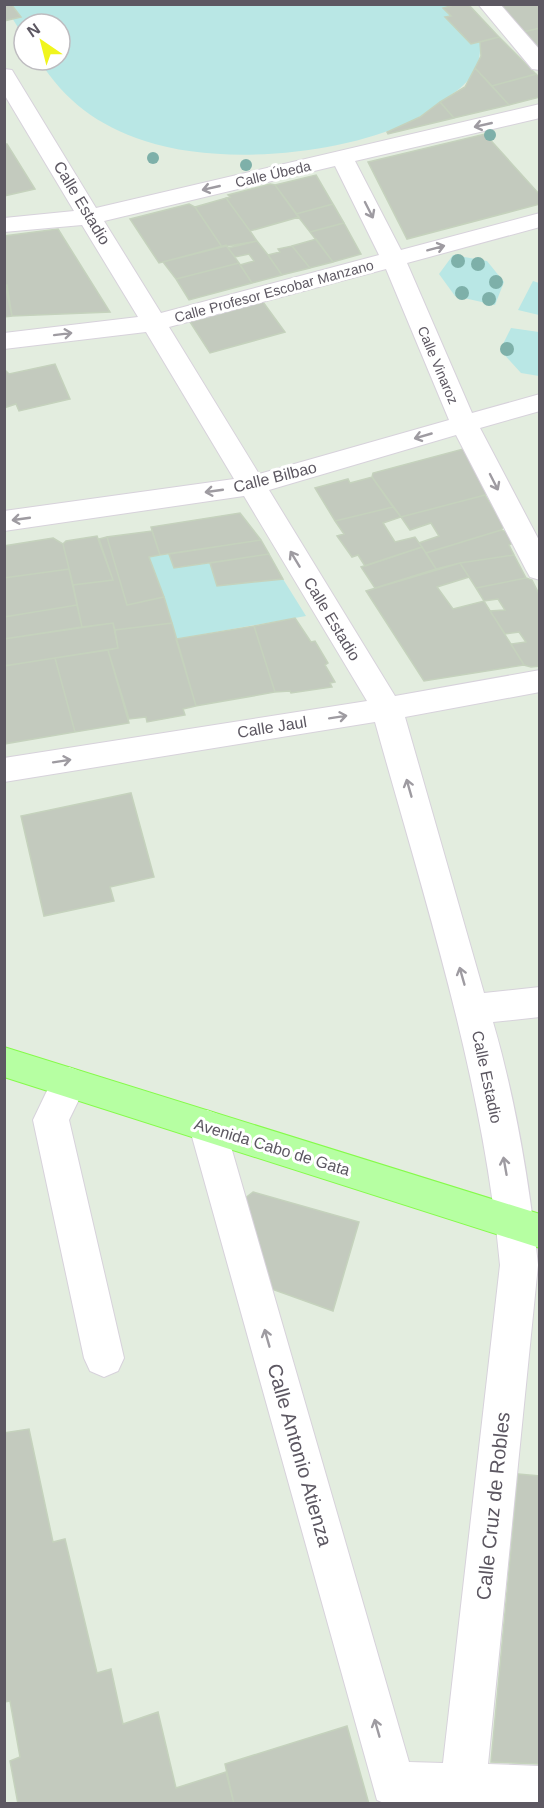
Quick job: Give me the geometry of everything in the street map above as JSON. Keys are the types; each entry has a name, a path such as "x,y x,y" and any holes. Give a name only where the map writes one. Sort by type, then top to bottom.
{"main road":[{"name":"Avenida Cabo de Gata","path":"4,1062 527,1227"}],"street":[{"path":"488,4 540,64"},
{"name":"Calle Estadio","path":"4,75 387,709 484,1052 527,1227"},
{"name":"Calle Úbeda","path":"4,225 90,217 540,111"},
{"name":"Calle Vinaroz","path":"342,158 394,260 464,424 540,570"},
{"name":"Calle Profesor Escobar Manzano","path":"4,341 155,323 540,220"},
{"name":"Calle Bilbao","path":"4,521 251,486 540,402"},
{"name":"Calle Jaul","path":"4,770 387,709 540,681"},
{"path":"472,1010 540,1002"},
{"path":"69,1083 51,1120 104,1358"},
{"name":"Calle Antonio Atienza","path":"207,1126 393,1784 462,1788"},
{"name":"Calle Cruz de Robles","path":"462,1788 519,1265 527,1227"},
{"path":"462,1788 540,1788"}],"shaded area":[{"path":"4,5 468,5 499,37 480,42 478,63 464,85 410,122 381,133 315,149 243,155 175,149 145,141 112,128 72,100 47,72 72,72 72,12 12,12 12,18"},
{"path":"453,255 487,261 504,282 495,305 455,296 439,274"},
{"path":"533,281 539,283 539,315 518,310"},
{"path":"511,328 539,332 539,376 521,373 500,350"},
{"path":"169,554 174,568 210,563 217,586 283,579 306,616 176,639 149,557"}],"building":[{"path":"4,4 11,4 17,12 12,12 12,19 4,21"},
{"path":"468,4 499,37 471,44 445,17 451,16 443,8"},
{"path":"492,4 540,4 540,28 519,33"},
{"path":"540,28 540,51 519,33"},
{"path":"499,37 536,74 492,86 475,68 481,56 480,42"},
{"path":"475,68 509,105 454,118 440,102 465,87"},
{"path":"536,74 540,78 540,97 509,105 492,86"},
{"path":"440,102 454,118 388,134 387,132 420,117"},
{"path":"485,134 540,195 540,204 407,239 368,162"},
{"path":"4,144 7,144 35,189 4,196"},
{"path":"316,175 333,204 296,214 275,185"},
{"path":"270,184 275,185 299,217 250,231 226,198 230,197 228,195"},
{"path":"226,198 257,241 222,247 195,207"},
{"path":"189,204 195,207 222,247 159,263 130,219"},
{"path":"333,204 344,223 310,232 296,214"},
{"path":"344,223 361,254 333,262 310,232"},
{"path":"58,229 110,312 12,316 4,280 4,236"},
{"path":"316,239 333,262 310,268 292,246"},
{"path":"257,241 282,275 252,283 240,265 254,261 249,254 235,257 228,248"},
{"path":"226,245 239,263 176,279 163,262"},
{"path":"292,246 310,268 282,275 268,255 280,252 278,249"},
{"path":"239,263 252,283 189,300 176,279"},
{"path":"7,285 12,316 4,317 4,286"},
{"path":"263,302 285,332 210,353 190,322"},
{"path":"55,364 70,399 19,411 16,404 4,408 4,369 9,374"},
{"path":"463,449 488,490 485,495 401,517 372,477 373,473"},
{"path":"372,477 393,507 335,521 315,488 348,479 350,483"},
{"path":"485,495 504,526 501,530 426,553 419,543 439,536 431,523 410,530 401,517"},
{"path":"393,507 401,517 383,523 395,542 415,537 422,547 365,566 358,555 352,557 337,536 344,534 335,521"},
{"path":"240,513 261,540 160,555 151,527"},
{"path":"501,530 507,532 513,543 509,545 514,555 436,569 426,553"},
{"path":"152,531 160,555 149,557 164,597 127,605 107,537"},
{"path":"97,536 113,580 73,585 63,544 66,541"},
{"path":"107,537 127,605 164,597 172,623 115,630 113,623 82,627 73,585 113,580 99,539"},
{"path":"53,538 63,544 69,569 4,578 4,546"},
{"path":"261,540 269,554 174,568 169,554"},
{"path":"422,547 436,569 375,588 361,567"},
{"path":"269,554 283,579 217,586 210,563"},
{"path":"514,555 526,578 476,588 460,563"},
{"path":"460,563 469,577 437,587 453,609 484,601 524,665 424,681 366,591"},
{"path":"69,569 77,605 4,617 4,578"},
{"path":"526,578 532,580 540,596 540,666 531,667 524,665 511,644 526,642 519,632 505,634 490,611 505,610 498,599 484,601 476,588"},
{"path":"77,605 82,627 4,639 4,617"},
{"path":"295,618 311,642 315,641 328,663 325,665 335,682 330,683 332,687 291,693 290,691 275,692 254,626"},
{"path":"113,623 118,648 4,666 4,639"},
{"path":"172,623 196,706 183,709 185,715 147,722 146,717 129,719 108,650 118,648 115,630"},
{"path":"254,626 275,692 196,706 176,639"},
{"path":"108,650 129,723 75,732 55,658"},
{"path":"55,658 75,732 4,744 4,666"},
{"path":"131,793 154,877 110,887 114,901 44,916 21,816"},
{"path":"253,1192 359,1222 333,1311 266,1287 244,1199"},
{"path":"29,1429 53,1542 65,1539 97,1673 111,1669 123,1724 158,1712 176,1788 226,1772 234,1804 18,1804 10,1761 20,1757 10,1701 4,1702 4,1433"},
{"path":"518,1474 540,1476 540,1764 491,1762"},
{"path":"347,1726 369,1804 234,1804 225,1764"}]}
